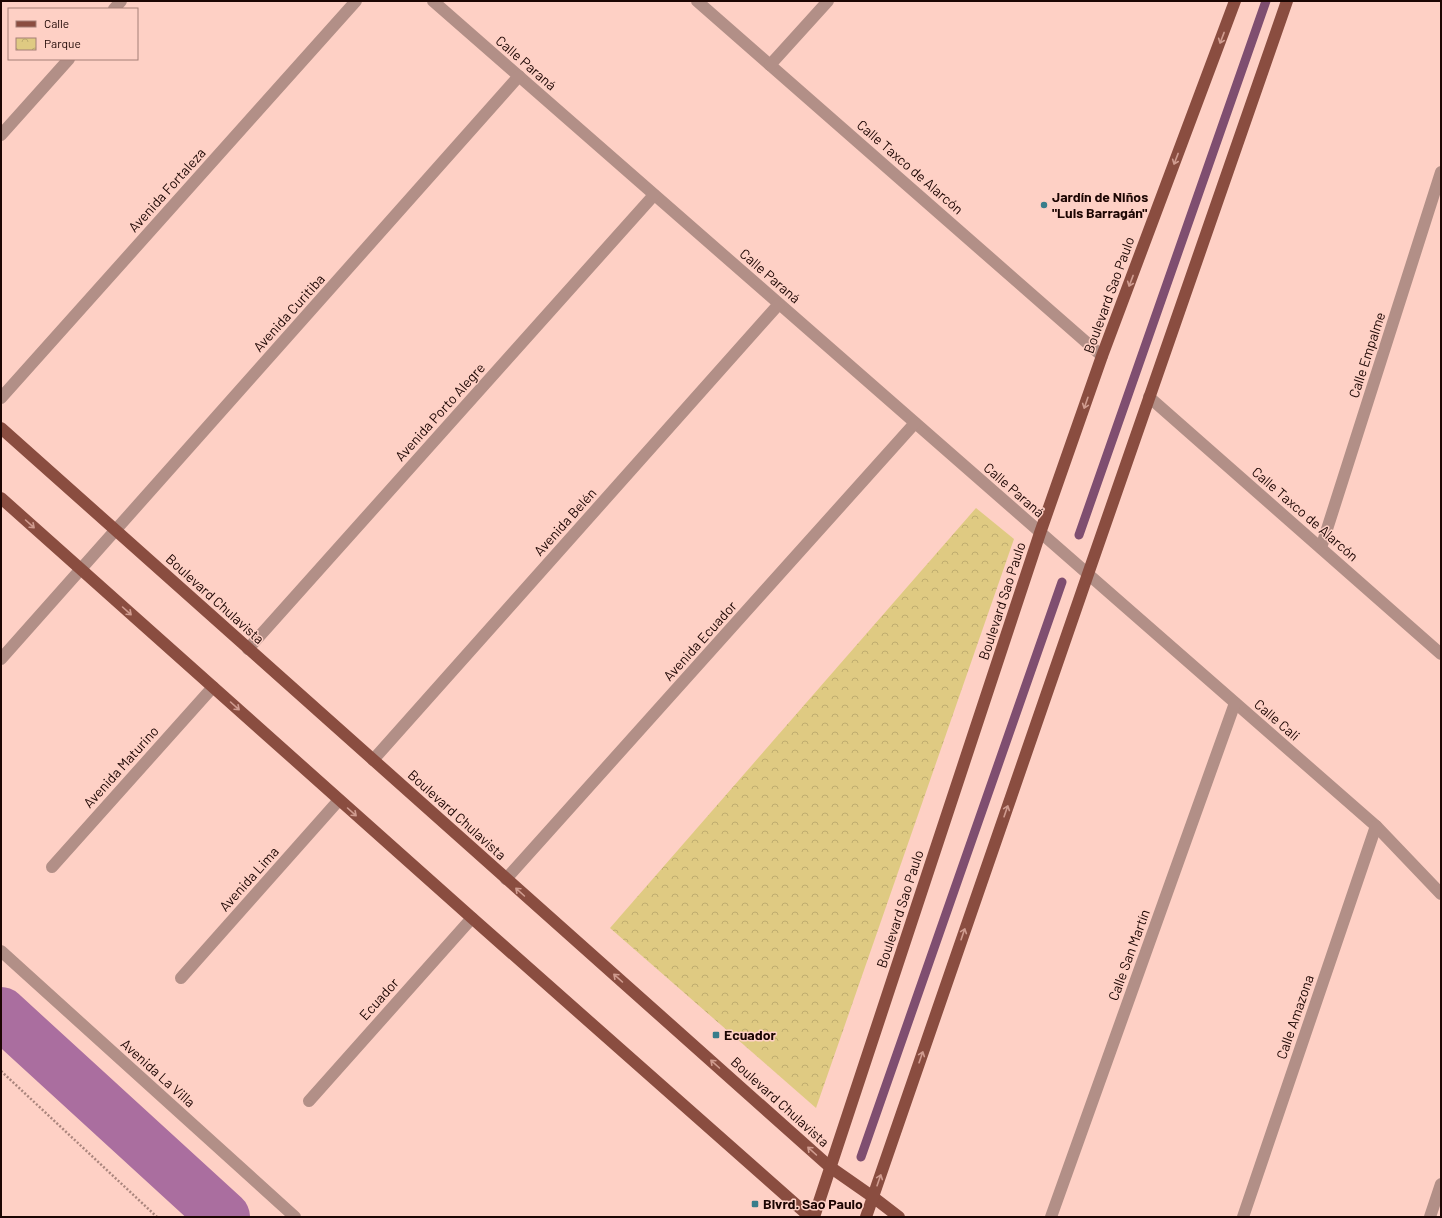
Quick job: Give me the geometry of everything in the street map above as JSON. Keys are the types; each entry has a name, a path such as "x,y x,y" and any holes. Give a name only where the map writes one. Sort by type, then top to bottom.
{"main road":[{"name":"Boulevard Sao Paulo","path":"814,1217 1040,533 1102,356 1235,1"},
{"path":"866,1217 1287,1"},
{"name":"Boulevard Chulavista","path":"1,428 830,1166 898,1217"},
{"path":"1,498 810,1217"}],"street":[{"name":"Avenida Fortaleza","path":"1,398 356,1"},
{"name":"Calle Paraná","path":"433,1 1088,574"},
{"name":"Calle Taxco de Alarcón","path":"697,1 1102,356"},
{"path":"770,65 828,1"},
{"path":"1,135 68,60"},
{"name":"Avenida Curitiba","path":"1,659 519,76"},
{"name":"Calle Empalme","path":"1321,548 1441,172"},
{"name":"Avenida Porto Alegre","path":"248,649 654,195"},
{"name":"Avenida Belén","path":"373,760 779,304"},
{"name":"Calle Taxco de Alarcón","path":"1149,398 1441,654"},
{"name":"Avenida Ecuador","path":"506,879 915,423"},
{"name":"Calle Cali","path":"1088,574 1376,826 1441,894"},
{"name":"Avenida Maturino","path":"52,868 213,687"},
{"name":"Calle San Martín","path":"1051,1217 1235,703"},
{"name":"Avenida Lima","path":"181,978 339,800"},
{"name":"Calle Amazona","path":"1243,1217 1376,826"},
{"name":"Ecuador","path":"308,1100 472,918"},
{"name":"Avenida La Villa","path":"1,951 295,1217"},
{"path":"1430,1217 1441,1184"}],"path":[{"path":"1,1071 157,1217"}],"green space":[{"path":"976,508 1014,539 816,1108 610,928"}],"waterway":[{"path":"1079,535 1266,1"},
{"path":"861,1157 1062,582"},
{"path":"1,1013 224,1217"}],"place":[{"name":"Jardín de Niños \"Luis Barragán\"","path":"1044,205"},
{"name":"Ecuador","path":"716,1035"},
{"name":"Blvrd. Sao Paulo","path":"755,1204"}]}
